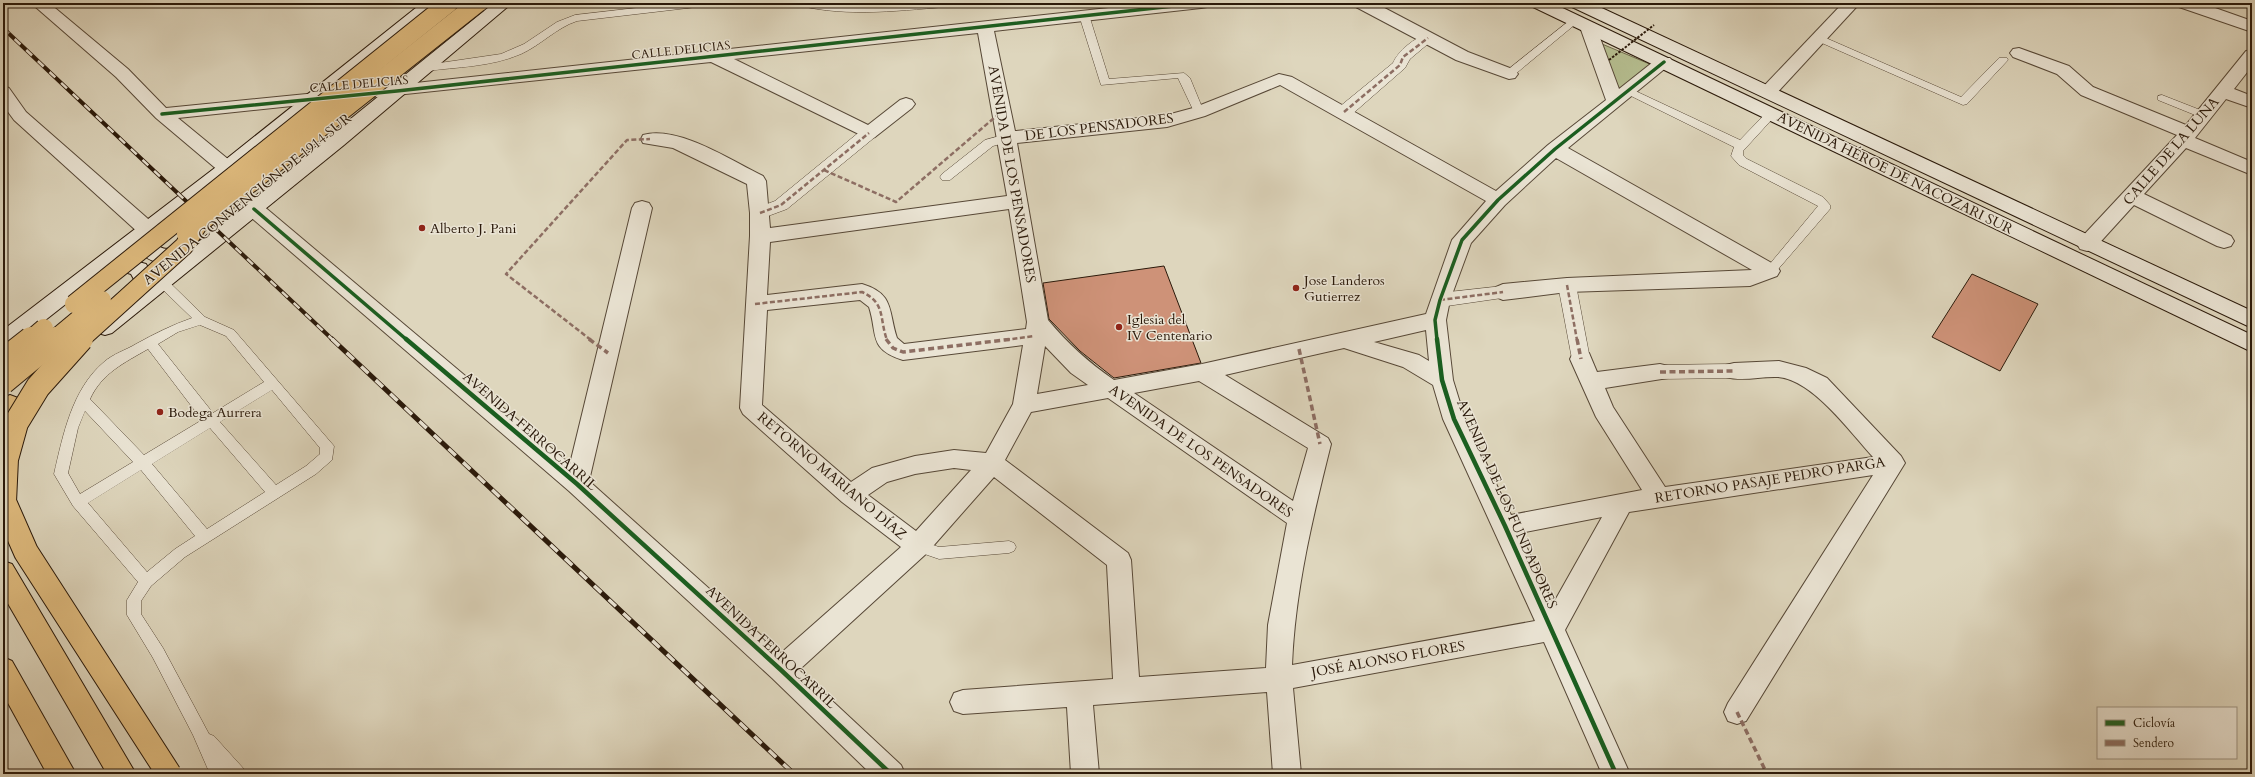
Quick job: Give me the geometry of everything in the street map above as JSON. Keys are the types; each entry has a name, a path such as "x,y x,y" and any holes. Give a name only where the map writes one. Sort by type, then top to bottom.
{"main road":[{"name":"AVENIDA CONVENCIÓN DE 1914 SUR","path":"3,362 449,3"},
{"name":"AVENIDA CONVENCIÓN DE 1914 SUR","path":"3,382 75,322 478,3"},
{"path":"169,774 26,552 4,502 6,459 16,424 38,387 85,334 184,246 197,226"},
{"path":"3,572 122,774"},
{"path":"3,669 62,774"}],"street":[{"path":"40,3 122,73 162,114 226,168"},
{"path":"3,341 144,233 432,3"},
{"name":"AVENIDA CONVENCIÓN DE 1914 SUR","path":"5,410 337,141 504,3"},
{"name":"CALLE DELICIAS","path":"162,114 313,98 397,91 1201,3"},
{"path":"1362,3 1462,56 1509,74"},
{"name":"AVENIDA HÉROE DE NACOZARI SUR","path":"1539,3 1586,12 1768,92 2087,244 2252,320"},
{"path":"1768,92 1852,3"},
{"path":"2185,3 2252,26"},
{"path":"1586,12 1622,96"},
{"name":"AVENIDA HÉROE DE NACOZARI SUR","path":"1586,12 1664,62 2252,344"},
{"name":"AVENIDA DE LOS PENSADORES","path":"781,670 918,546 992,463 1024,405 1036,329 1007,138 985,26"},
{"path":"1344,112 1400,65 1403,57 1428,38"},
{"path":"2019,53 2063,70 2087,91 2186,136 2252,169"},
{"name":"CALLE DE LA LUNA","path":"2087,244 2186,136 2252,55"},
{"path":"715,57 869,133"},
{"name":"AVENIDA DE LOS FUNDADORES","path":"1616,774 1505,526 1454,419 1442,380 1437,310 1462,240 1498,200 1555,149 1664,62"},
{"name":"DE LOS PENSADORES","path":"1007,138 1166,121 1199,112 1279,79 1286,81 1344,112 1498,200"},
{"path":"2223,91 2252,102"},
{"path":"3,92 9,117 144,233 149,251 155,255 173,256 199,252"},
{"path":"760,212 781,205 906,104"},
{"path":"278,126 281,137 290,145 310,148 337,141"},
{"name":"RETORNO MARIANO DÍAZ","path":"650,139 677,142 756,181 760,212 760,236 755,304 751,408 850,495 918,546"},
{"path":"1555,149 1770,271"},
{"path":"2131,196 2224,241"},
{"path":"760,236 1016,201"},
{"name":"AVENIDA FERROCARRIL","path":"254,208 577,484 781,670 891,774"},
{"path":"577,484 642,208"},
{"path":"89,275 108,266 121,264 132,266 142,274 146,283 144,296"},
{"path":"1024,405 1202,372 1343,340 1437,310 1503,292 1567,285 1750,279 1770,271"},
{"path":"1567,285 1581,359 1604,411 1659,498"},
{"path":"755,304 862,292 872,294 879,303 887,344 893,350 903,352 1036,329"},
{"path":"3,321 60,298"},
{"name":"AVENIDA DE LOS PENSADORES","path":"1036,329 1056,345 1079,367 1300,520 1281,625 1279,679 1287,774"},
{"path":"1343,340 1411,361 1442,380"},
{"name":"RETORNO PASAJE PEDRO PARGA","path":"1591,381 1660,372 1779,369 1798,374 1819,384 1892,463"},
{"path":"1202,372 1320,444 1300,520"},
{"path":"850,495 880,475 915,465 954,459 992,463 1119,560 1127,690"},
{"path":"1737,712 1892,463"},
{"name":"RETORNO PASAJE PEDRO PARGA","path":"1505,526 1622,503 1892,463"},
{"path":"1552,629 1622,503"},
{"name":"JOSÉ ALONSO FLORES","path":"963,702 1279,679 1552,629"},
{"path":"1079,693 1085,774"}],"lane":[{"path":"426,68 496,58 527,46 558,24 575,18 705,3"},
{"path":"800,3 827,9 856,10 957,3"},
{"path":"1509,74 1586,12"},
{"path":"1084,15 1105,83 1180,75 1184,78 1199,112"},
{"path":"1819,38 1963,102 2003,60"},
{"path":"1622,96 1742,146"},
{"path":"2162,98 2204,115"},
{"path":"1770,271 1824,209 1824,205 1819,200 1743,162 1737,156 1738,150 1771,114"},
{"path":"946,177 989,143 1007,138"},
{"path":"162,282 200,320 230,333 327,446 327,456 311,470 180,553 146,581 134,600 134,615 158,653 198,730 218,774"},
{"path":"146,581 78,502 61,474 70,428 89,388 109,365 174,329 200,320"},
{"path":"149,342 212,420 275,493"},
{"path":"78,502 273,383"},
{"path":"83,400 143,463 205,537"},
{"path":"918,546 939,554 1009,547"},
{"path":"198,730 237,774"}],"path":[{"path":"1609,60 1654,25"}],"green space":[{"path":"1602,44 1652,65 1618,93"}],"building":[{"name":"Iglesia del IV Centenario","path":"1164,266 1201,363 1114,378 1080,351 1049,319 1043,283"},
{"path":"1972,274 2038,304 2000,371 1932,337"}],"railway":[{"path":"3,28 333,340"},
{"path":"332,339 794,774"}],"marked path":[{"path":"1344,112 1400,65 1403,57 1428,38"},
{"path":"824,170 896,202 1001,112"},
{"path":"760,213 781,205 869,133"},
{"path":"608,353 506,274 627,140 650,139"},
{"path":"1567,285 1581,359"},
{"path":"755,304 862,292 872,297 878,304 887,341 893,348 903,352 1034,336"},
{"path":"1440,300 1503,292"},
{"path":"1299,349 1320,444"},
{"path":"1660,372 1734,371"},
{"path":"1737,712 1767,774"}],"cycle path":[{"path":"162,114 397,91 1201,3"},
{"path":"1616,774 1505,526 1454,419 1442,380 1435,320 1440,300 1462,240 1498,200 1555,149 1664,62"},
{"path":"254,209 577,484 781,670 891,774"}],"place":[{"name":"Alberto J. Pani","path":"422,228"},
{"name":"Jose Landeros Gutierrez","path":"1296,288"},
{"name":"Iglesia del IV Centenario","path":"1119,327"},
{"name":"Bodega Aurrera","path":"160,412"}]}
